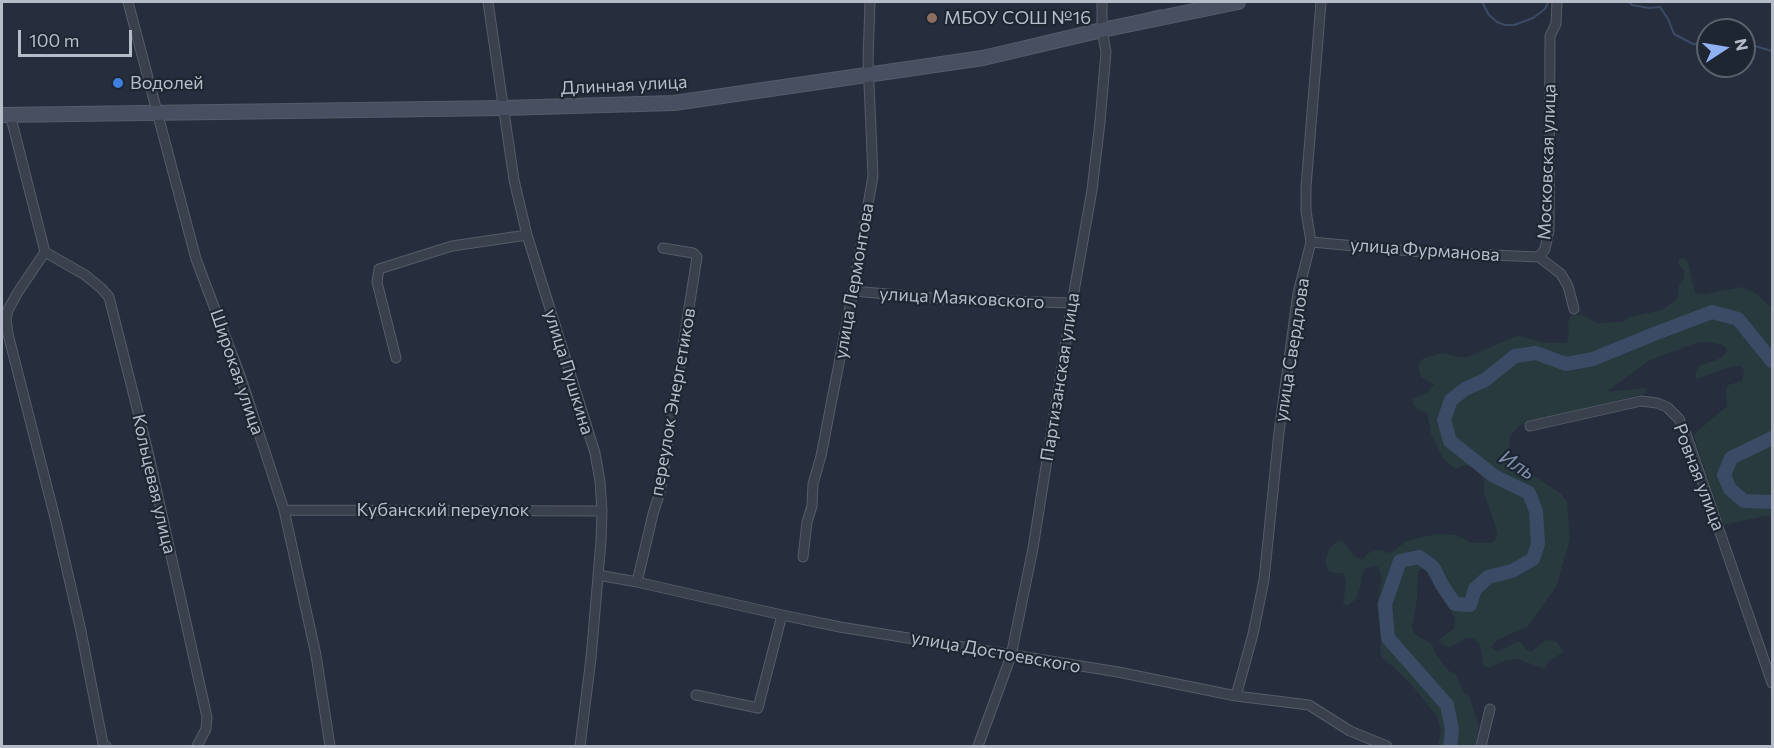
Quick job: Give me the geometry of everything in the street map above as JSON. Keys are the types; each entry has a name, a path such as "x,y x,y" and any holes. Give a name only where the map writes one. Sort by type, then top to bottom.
{"main road":[{"name":"Длинная улица","path":"6,115 504,108 674,103 983,57 1238,2"}],"street":[{"name":"Широкая улица","path":"128,2 196,259 241,378 284,510 316,655 330,747"},
{"name":"улица Пушкина","path":"488,2 514,180 527,235 595,453 600,481 602,511 598,576 580,747"},
{"name":"улица Лермонтова","path":"803,557 807,522 812,506 813,484 821,456 873,176 869,75 870,2"},
{"name":"Партизанская улица","path":"978,747 1011,656 1033,548 1092,189 1106,52 1102,30 1102,2"},
{"name":"улица Свердлова","path":"1236,696 1253,634 1264,580 1279,432 1296,304 1311,242 1306,212 1306,187 1321,2"},
{"name":"Московская улица","path":"1557,4 1556,24 1550,36 1549,230 1545,249 1539,257 1561,274 1568,286 1574,309"},
{"path":"6,115 45,252 8,310 6,319 8,334 56,522 106,747"},
{"path":"396,358 376,282 379,269 452,246 527,235"},
{"name":"улица Фурманова","path":"1311,242 1422,252 1539,257"},
{"name":"переулок Энергетиков","path":"637,582 660,492 697,257 693,253 663,248"},
{"name":"Кольцевая улица","path":"45,252 85,275 109,297 148,452 207,717 206,729 197,747"},
{"name":"улица Маяковского","path":"853,291 944,299 1072,303"},
{"name":"Ровная улица","path":"1530,426 1641,400 1657,402 1667,407 1679,419 1773,683"},
{"name":"Кубанский переулок","path":"284,510 602,511"},
{"name":"улица Достоевского","path":"598,576 637,582 782,615 1011,656 1107,670 1236,696 1309,705 1350,731 1387,747"},
{"path":"696,695 758,708 782,615"},
{"path":"1481,747 1490,709"}],"shaded area":[{"path":"1680,258 1688,262 1695,293 1705,294 1742,287 1757,294 1772,308 1772,517 1765,516 1723,525 1695,439 1694,434 1727,406 1728,385 1742,381 1744,370 1741,366 1726,368 1697,379 1695,375 1700,365 1715,361 1727,351 1725,346 1720,344 1696,343 1650,360 1606,392 1646,388 1647,393 1520,425 1510,436 1508,456 1560,493 1567,501 1570,539 1556,587 1528,626 1498,640 1492,647 1495,651 1500,651 1516,642 1521,642 1526,650 1531,652 1544,641 1549,640 1558,643 1563,652 1550,661 1544,669 1518,659 1504,661 1489,668 1484,666 1480,645 1472,638 1467,638 1450,647 1445,646 1438,640 1454,629 1455,618 1426,571 1423,568 1418,571 1417,600 1412,627 1417,636 1431,643 1437,656 1450,672 1455,673 1464,693 1469,696 1479,727 1476,746 1438,746 1441,731 1437,716 1408,681 1380,654 1381,638 1377,605 1382,577 1378,567 1364,569 1356,599 1348,605 1343,604 1346,583 1344,573 1329,571 1325,561 1331,546 1340,540 1353,555 1362,560 1370,552 1380,550 1390,553 1406,541 1436,534 1457,535 1471,543 1492,543 1496,539 1495,524 1479,471 1465,465 1456,469 1443,458 1431,434 1427,413 1417,409 1413,404 1413,399 1428,392 1434,384 1421,377 1418,367 1420,362 1424,358 1443,353 1468,357 1519,336 1545,343 1567,343 1568,322 1574,315 1584,316 1597,323 1622,322 1630,317 1662,310 1678,296 1679,286 1684,277 1684,271 1678,263"}],"waterway":[{"path":"1482,2 1489,15 1505,25 1514,25 1533,18 1545,9 1548,2"},
{"path":"1629,2 1632,5 1649,8 1660,7 1674,34 1696,44"},
{"path":"1165,10 1177,8"},
{"path":"1134,17 1160,10"},
{"path":"1756,46 1772,51"},
{"name":"Иль","path":"1450,746 1452,730 1447,705 1388,638 1385,604 1400,561 1419,557 1433,567 1455,604 1470,605 1475,589 1488,577 1512,571 1533,559 1538,544 1536,511 1529,493 1494,476 1450,441 1444,420 1451,400 1465,389 1485,380 1515,356 1536,353 1566,364 1593,359 1712,312 1738,319 1772,361"},
{"name":"Иль","path":"1772,438 1731,458 1724,475 1730,489 1744,501 1772,502"}],"place":[{"name":"МБОУ СОШ №16","path":"932,18"},
{"name":"Водолей","path":"118,83"}]}
